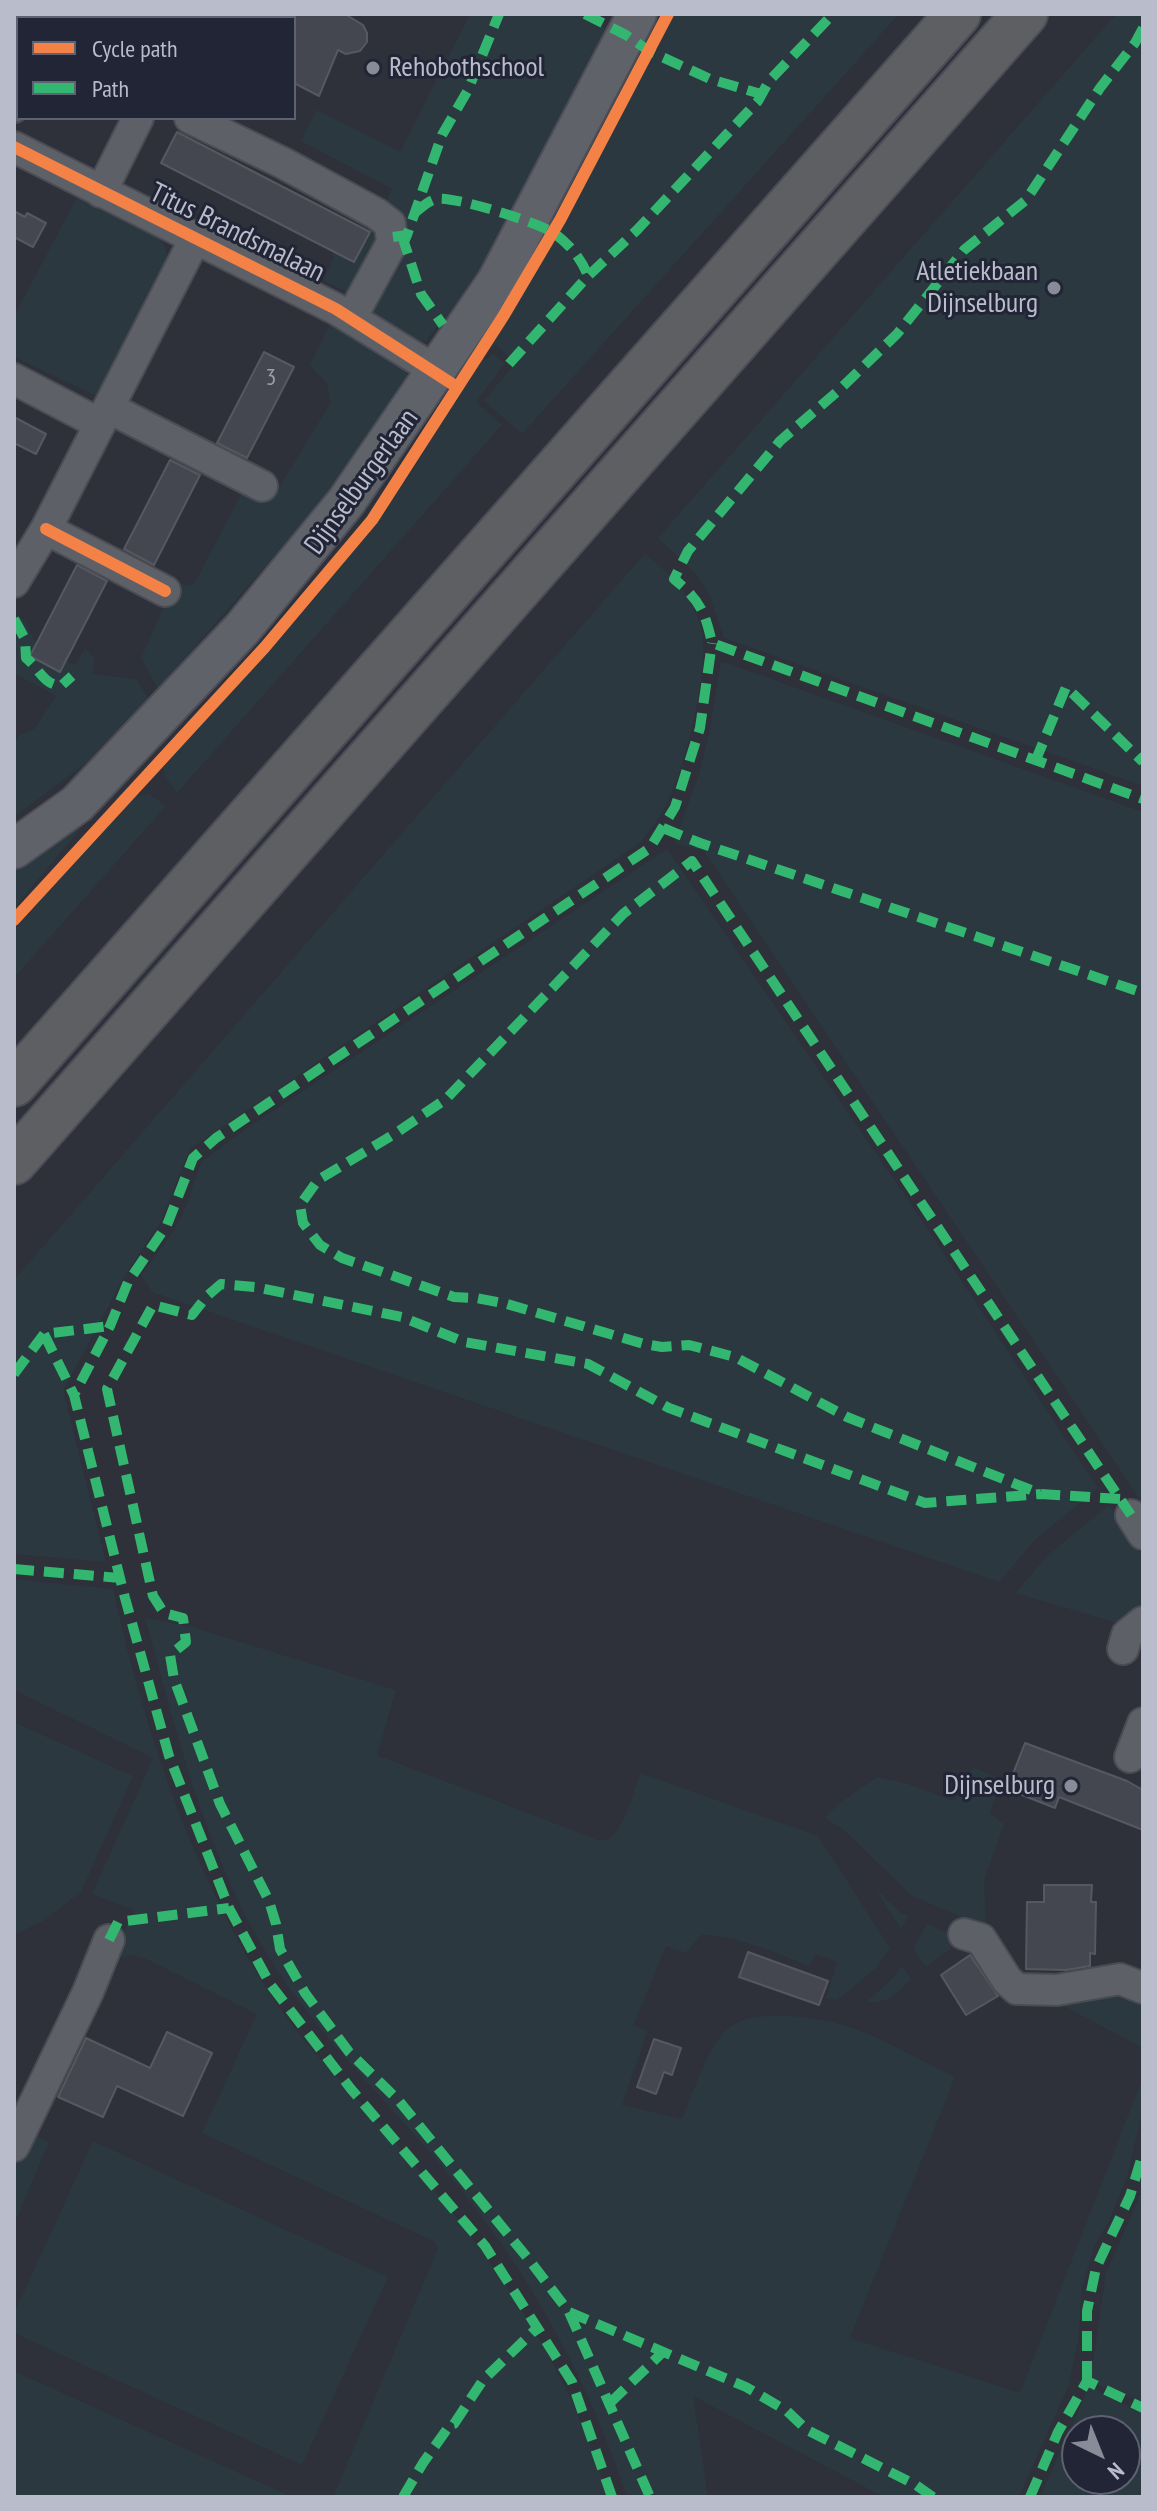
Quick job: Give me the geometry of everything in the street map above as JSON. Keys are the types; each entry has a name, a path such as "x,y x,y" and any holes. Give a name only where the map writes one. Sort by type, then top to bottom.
{"highway":[{"path":"14,1084 958,14"},
{"path":"14,1162 1025,14"}],"main road":[{"name":"Dijnselburgerlaan","path":"14,849 77,804 242,629 346,502 497,281 637,14"}],"street":[{"path":"101,192 137,120"},
{"path":"194,120 283,163 390,224 392,243 351,318"},
{"name":"Titus Brandsmalaan","path":"14,147 351,318 435,370"},
{"path":"14,582 46,529 195,239"},
{"path":"14,379 262,486"},
{"path":"46,529 165,591"},
{"path":"1123,1649 1127,1635 1143,1622"},
{"path":"964,1934 981,1939 1007,1980 1017,1989 1057,1990 1120,1979 1143,1988"},
{"path":"14,2146 88,1992 109,1940"}],"shaded area":[{"path":"470,14 578,14 614,32 513,226 449,321 444,318 426,341 416,341 369,317 381,212 392,189 301,141 316,110 400,152"},
{"path":"651,14 663,14 551,226 477,348 471,344"},
{"path":"673,14 899,14 522,434 484,401 515,363 496,345 484,353 549,248"},
{"path":"1116,14 1143,14 1143,786 724,638 710,596 694,572 658,538"},
{"path":"77,197 156,236 166,253 166,273 101,398 14,357 14,316"},
{"path":"374,221 385,227 358,298 323,280 334,252 354,263"},
{"path":"330,325 400,362 408,376 406,384 371,446 158,689 141,658 175,581 185,586 194,584 245,487 264,478 281,484 331,402 327,384 310,365"},
{"path":"493,353 505,364 476,402 502,425 177,793 165,777 163,767 329,580 412,471 483,357 486,359"},
{"path":"645,553 687,596 701,628 703,649 699,693 689,742 675,785 659,817 641,842 190,1149 161,1221 124,1277 63,1391 106,1562 14,1554 14,1280"},
{"path":"15,613 24,620 38,648 75,665 85,648 95,659 92,674 136,679 149,699 85,764 14,817 14,745 19,735 34,729 56,696 14,673"},
{"path":"721,661 1143,812 1143,1504 704,851 674,843 699,774"},
{"path":"121,781 14,908 14,859"},
{"path":"148,793 166,806 14,978 14,930 118,813 136,797"},
{"path":"667,849 913,1207 1098,1488 1035,1540 999,1582 152,1292 141,1275 173,1232 186,1207 201,1162 250,1126"},
{"path":"1109,1505 1143,1556 1143,1610 1124,1625 1015,1593 1049,1554"},
{"path":"14,1579 113,1589 159,1756 179,1812 227,1920 287,2018 447,2205 512,2296 568,2392 590,2443 608,2497 333,2497 438,2248 433,2241 202,2133 257,2014 149,1960 131,1955 110,1960 134,1910 92,1894 153,1758 14,1690"},
{"path":"145,1618 192,1627 396,1690 377,1755 594,1839 604,1840 617,1831 640,1773 818,1836 890,1948 876,1968 837,2000 826,1999 837,1962 815,1954 810,1966 743,1942 701,1935 686,1953 666,1946 633,2026 648,2030 622,2105 682,2119 714,2045 730,2027 757,2017 814,2019 848,2027 955,2077 850,2338 1020,2393 1143,2077 1143,2110 1127,2177 1110,2219 1095,2245 1082,2288 1078,2342 1068,2387 1019,2497 884,2497 693,2396 708,2497 627,2497 575,2369 554,2328 505,2250 450,2176 298,2000 254,1932 214,1846 198,1801"},
{"path":"14,1722 133,1776 81,1892 41,1922 14,1935"},
{"path":"973,1767 1002,1780 990,1813 1004,1824 984,1880 986,1927 912,1896 845,1831 825,1818 841,1802 877,1777 908,1784 954,1801"},
{"path":"875,1888 901,1913 909,1916 901,1929"},
{"path":"927,1924 964,1939 926,1967 913,1948"},
{"path":"902,1966 912,1979 887,2000 866,2002 890,1981"},
{"path":"1104,1991 1143,1998 1143,2048 1049,1998"},
{"path":"30,2133 49,2142 14,2225 14,2167"},
{"path":"93,2141 388,2277 302,2465 14,2333 14,2313"},
{"path":"1143,2189 1143,2402 1087,2381 1094,2356 1106,2273"},
{"path":"14,2371 292,2497 14,2497"},
{"path":"1089,2386 1143,2414 1143,2497 1040,2497 1061,2449 1061,2495 1141,2495 1141,2415 1076,2415"}],"building":[{"path":"345,14 363,25 367,33 367,42 360,51 346,54 338,50 319,96 296,84 294,16"},
{"path":"177,132 370,232 354,262 161,163"},
{"path":"14,211 25,217 27,213 46,223 33,247 14,237"},
{"path":"264,352 294,367 247,458 217,443"},
{"path":"14,417 46,434 36,454 14,443"},
{"path":"170,460 200,475 154,565 124,549"},
{"path":"77,565 107,581 60,672 30,656"},
{"name":"Dijnselburg","path":"1025,1743 1127,1781 1143,1790 1143,1830 1059,1797 1055,1808 1007,1789"},
{"path":"1044,1885 1092,1885 1091,1902 1096,1902 1095,1954 1090,1953 1090,1966 1066,1970 1026,1969 1027,1902 1044,1902"},
{"path":"748,1952 828,1981 819,2005 739,1977"},
{"path":"970,1955 998,1996 966,2015 941,1975"},
{"path":"167,2032 212,2053 183,2116 117,2086 103,2117 58,2097 86,2038 150,2068"},
{"path":"654,2039 681,2048 672,2075 664,2072 656,2094 637,2087"}],"marked path":[{"path":"393,237 407,235 442,135 468,90 499,14"},
{"path":"585,14 649,51 710,79 761,94"},
{"path":"509,364 588,276 637,230 758,101 769,81 833,14"},
{"path":"1143,28 1026,200 964,250 897,334 780,441 688,551 674,579 700,607 712,643 1143,799"},
{"path":"416,212 433,200 445,199 476,205 531,223 554,233 565,242 588,276"},
{"path":"407,235 404,242 421,294 443,325"},
{"path":"14,619 25,639 26,658 45,679 61,686 72,676"},
{"path":"612,2497 572,2382 485,2246 351,2089 270,1984 229,1908 169,1756 74,1395 110,1326 128,1282 167,1225 193,1158 216,1138 650,848 675,807 700,728 712,643"},
{"path":"1035,762 1066,687 1143,762"},
{"path":"663,828 1143,993"},
{"path":"1120,1499 1041,1494 847,1417 735,1357 689,1345 662,1347 644,1344 507,1304 454,1297 342,1258 320,1245 303,1223 300,1205 318,1180 446,1099 623,914 692,861 1131,1515"},
{"path":"933,2497 916,2485 807,2430 787,2411 746,2387 569,2312 399,2101 349,2052 305,1993 280,1949 269,1901 220,1804 174,1679 170,1655 186,1642 183,1618 164,1613 153,1596 107,1389 153,1305 192,1315 221,1284 255,1287 402,1317 464,1342 588,1364 669,1408 925,1503 1041,1494"},
{"path":"14,1374 44,1334 110,1326"},
{"path":"44,1334 74,1395"},
{"path":"14,1569 120,1578"},
{"path":"109,1940 118,1922 229,1908"},
{"path":"1087,2381 1087,2311 1096,2268 1130,2196 1143,2153"},
{"path":"569,2312 650,2497"},
{"path":"403,2497 423,2463 483,2380 537,2328"},
{"path":"610,2403 663,2352"},
{"path":"1030,2497 1058,2432 1087,2381 1143,2408"}],"cycle path":[{"path":"14,920 265,647 372,520 504,315 560,220 668,14"},
{"path":"14,147 336,309 457,387"},
{"path":"46,529 165,591"}],"place":[{"name":"Rehobothschool","path":"373,68"},
{"name":"Atletiekbaan Dijnselburg","path":"1054,288"},
{"name":"Dijnselburg","path":"1071,1786"}]}
